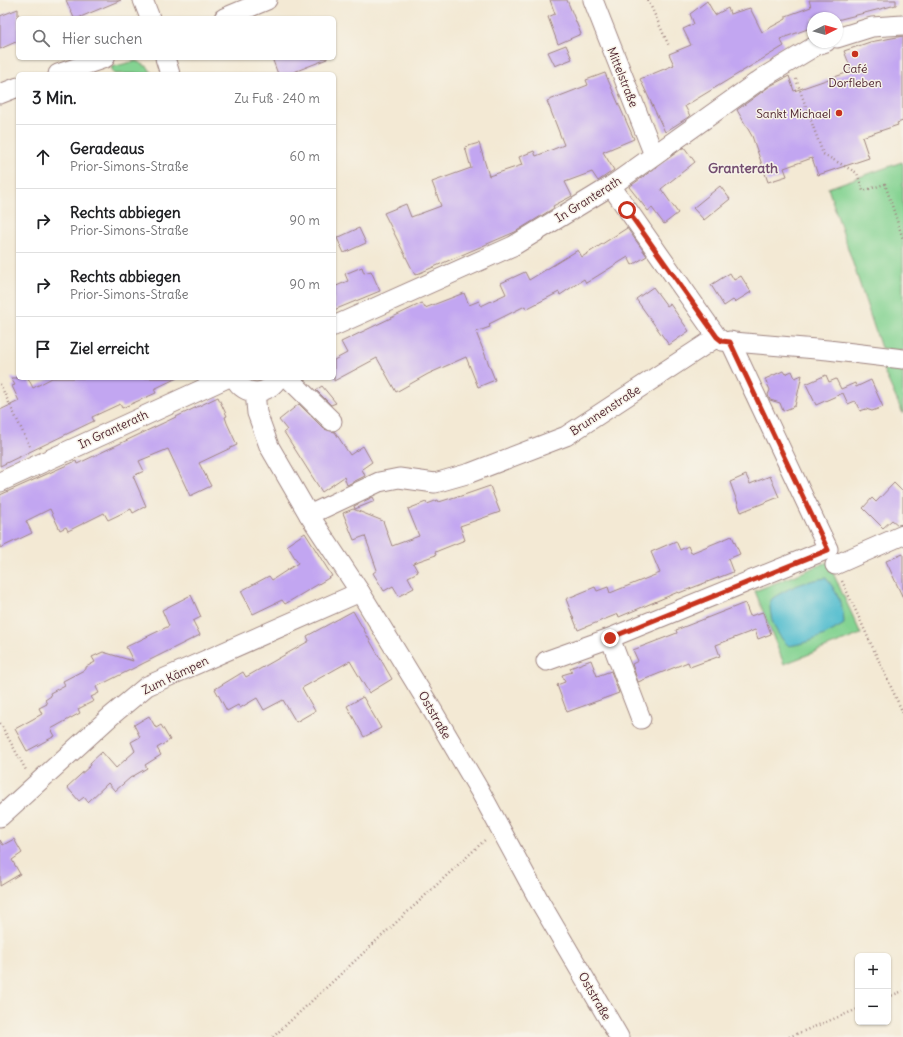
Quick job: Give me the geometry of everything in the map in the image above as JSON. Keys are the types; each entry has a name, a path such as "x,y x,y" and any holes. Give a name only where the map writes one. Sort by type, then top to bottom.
{"street":[{"path":"143,0 149,16"},
{"path":"229,16 267,0"},
{"name":"Mittelstraße","path":"593,0 654,155"},
{"path":"843,36 872,27 903,25"},
{"name":"In Granterath","path":"336,325 512,246 611,186 764,77 812,48"},
{"path":"64,72 99,60"},
{"path":"166,60 169,72"},
{"path":"0,94 16,88"},
{"path":"546,661 610,638 828,550 724,339 611,186"},
{"path":"724,339 903,359"},
{"name":"Brunnenstraße","path":"309,515 379,482 399,478 435,483 470,473 566,436 724,339"},
{"name":"In Granterath","path":"0,482 223,380"},
{"path":"237,380 242,387 255,392 269,389 276,380"},
{"path":"290,380 332,421"},
{"name":"Oststraße","path":"255,392 257,413 269,446 309,515 360,592 431,708 540,902 619,1037"},
{"path":"835,565 903,535"},
{"name":"Zum Kämpen","path":"0,817 111,716 147,686 360,592"},
{"path":"610,638 641,718"}],"path":[{"path":"648,0 669,46"},
{"path":"790,61 824,154 856,173 863,191 885,184 903,239"},
{"path":"0,384 38,464"},
{"path":"835,565 903,713"},
{"path":"0,723 35,785"},
{"path":"273,1037 499,827"},
{"path":"891,996 903,991"},
{"path":"789,1037 855,1010"}],"green space":[{"path":"136,61 148,67 151,72 113,72 111,67"},
{"path":"902,162 903,351 881,348 828,188"},
{"path":"883,369 903,371 903,414"},
{"path":"828,562 861,634 784,664 755,591"}],"water":[{"path":"826,578 839,600 843,611 844,624 818,638 789,646 780,636 774,625 770,600 796,586"}],"building":[{"path":"66,0 121,0 83,16 73,16"},
{"path":"550,0 567,0 581,34 558,44 548,17 555,14"},
{"path":"809,0 896,0 896,5 843,18 843,12 807,12 807,29 780,39 784,46 685,106 690,116 665,132 640,79 674,65 669,54 691,45 683,29 694,24 690,14 707,1 715,15 728,8 730,14 750,8 762,32 786,19 786,16 811,7"},
{"path":"18,9 18,16 16,16 16,42 0,49 0,16"},
{"path":"903,36 903,121 897,123 898,125 862,137 869,158 818,175 812,158 784,168 787,176 768,182 752,136 737,110 770,86 789,76 794,91 852,71 844,51 870,42"},
{"path":"566,45 572,59 555,66 548,52"},
{"path":"273,60 324,60 294,72 277,72"},
{"path":"605,73 634,139 603,152 614,170 598,181 592,172 565,182 572,196 553,206 554,208 515,232 415,275 384,213 406,204 411,217 441,206 432,182 471,168 465,147 479,143 489,176 522,165 519,157 534,151 536,156 564,145 547,101 588,85 586,80"},
{"path":"684,147 695,162 661,189 678,213 664,224 652,208 648,211 629,187"},
{"path":"720,186 730,199 704,220 693,208"},
{"path":"359,228 366,243 344,253 337,238"},
{"path":"627,228 647,256 632,265 628,257 586,283 584,279 560,295 559,292 526,309 525,306 489,324 490,327 476,332 495,380 478,387 466,357 428,374 396,392 377,358 336,380 336,359 347,353 341,342 422,303 425,308 464,293 469,305 479,301 481,306 506,294 501,283 525,272 529,280 578,250 582,257"},
{"path":"362,267 364,273 371,271 380,291 336,309 336,286 348,281 345,274"},
{"path":"730,273 734,280 741,276 751,292 735,302 733,300 724,306 711,285"},
{"path":"653,287 667,306 670,304 689,331 669,345 636,299"},
{"path":"783,371 785,374 792,371 795,378 802,375 795,406 783,411 780,403 770,400 768,395 770,390 765,379"},
{"path":"826,375 829,382 836,379 841,389 855,383 856,387 871,380 883,407 872,411 866,409 860,411 855,401 848,404 843,393 816,405 806,384"},
{"path":"11,378 16,378 16,380 29,380 33,388 48,380 173,380 154,389 156,393 122,408 120,404 92,417 94,421 0,466 0,410 19,401 12,386 15,385"},
{"path":"322,386 336,403 331,405 316,390"},
{"path":"218,397 227,416 225,417 227,423 237,445 199,463 211,486 190,496 168,449 139,461 144,471 133,476 146,506 133,513 131,509 108,520 104,513 68,531 66,527 60,530 50,509 26,521 32,533 0,548 0,495 76,461 77,464"},
{"path":"299,404 324,429 335,432 350,455 363,446 372,462 362,469 365,476 347,485 344,477 322,492 284,432 287,430 279,420"},
{"path":"746,475 750,484 770,476 779,497 741,512 730,482"},
{"path":"894,483 903,492 903,524 898,525 892,520 883,528 863,508 872,498 876,502"},
{"path":"490,486 500,512 460,526 465,540 435,552 436,555 413,563 418,572 408,577 414,588 399,596 393,586 384,591 373,573 377,570 365,536 354,540 343,513 353,509 383,521 392,546 419,536 408,509 426,502 427,504 438,500 439,502 458,497"},
{"path":"373,497 375,501 355,509 354,506"},
{"path":"305,533 332,576 285,604 282,600 253,614 241,591 269,576 272,580 298,563 287,545"},
{"path":"732,536 740,554 728,559 733,572 679,593 678,592 619,617 618,614 578,630 566,599 595,587 597,591 608,587 610,593 660,573 651,552 676,541 680,550 688,546 691,553"},
{"path":"903,554 903,598 886,561"},
{"path":"191,595 201,617 193,621 200,635 96,687 99,693 91,697 94,701 78,709 80,713 51,729 55,736 27,751 15,729 42,714 39,708 47,704 45,700 51,696 50,693 65,685 63,681 86,669 86,667 95,662 92,657 103,652 133,661 126,647 169,626 162,610"},
{"path":"745,603 750,616 763,612 771,634 758,639 755,630 716,645 720,656 690,667 688,662 638,682 632,664 638,661 633,650 677,633 676,630"},
{"path":"353,611 392,679 369,693 350,661 302,688 315,711 296,722 283,700 264,710 257,698 240,708 238,705 227,711 215,689 243,672 246,677 309,641 307,636"},
{"path":"591,660 597,676 611,671 619,693 567,712 557,685 565,682 562,675 572,672 570,668"},
{"path":"363,697 381,728 364,737 347,706"},
{"path":"149,716 156,728 161,725 170,740 157,748 161,755 145,765 147,768 130,778 115,791 108,783 88,802 84,797 79,801 67,787 91,765 90,763 102,752 116,768 135,751 131,742 140,737 134,725"},
{"path":"14,839 22,853 12,860 20,874 0,886 0,840 3,845"}],"place":[{"name":"Café Dorfleben","path":"855,54"},
{"name":"Sankt Michael","path":"839,113"}],"district":[{"name":"Granterath","path":"743,168"}],"route":[{"path":"610,638 828,550 730,342 722,341 717,337 627,210"}]}
